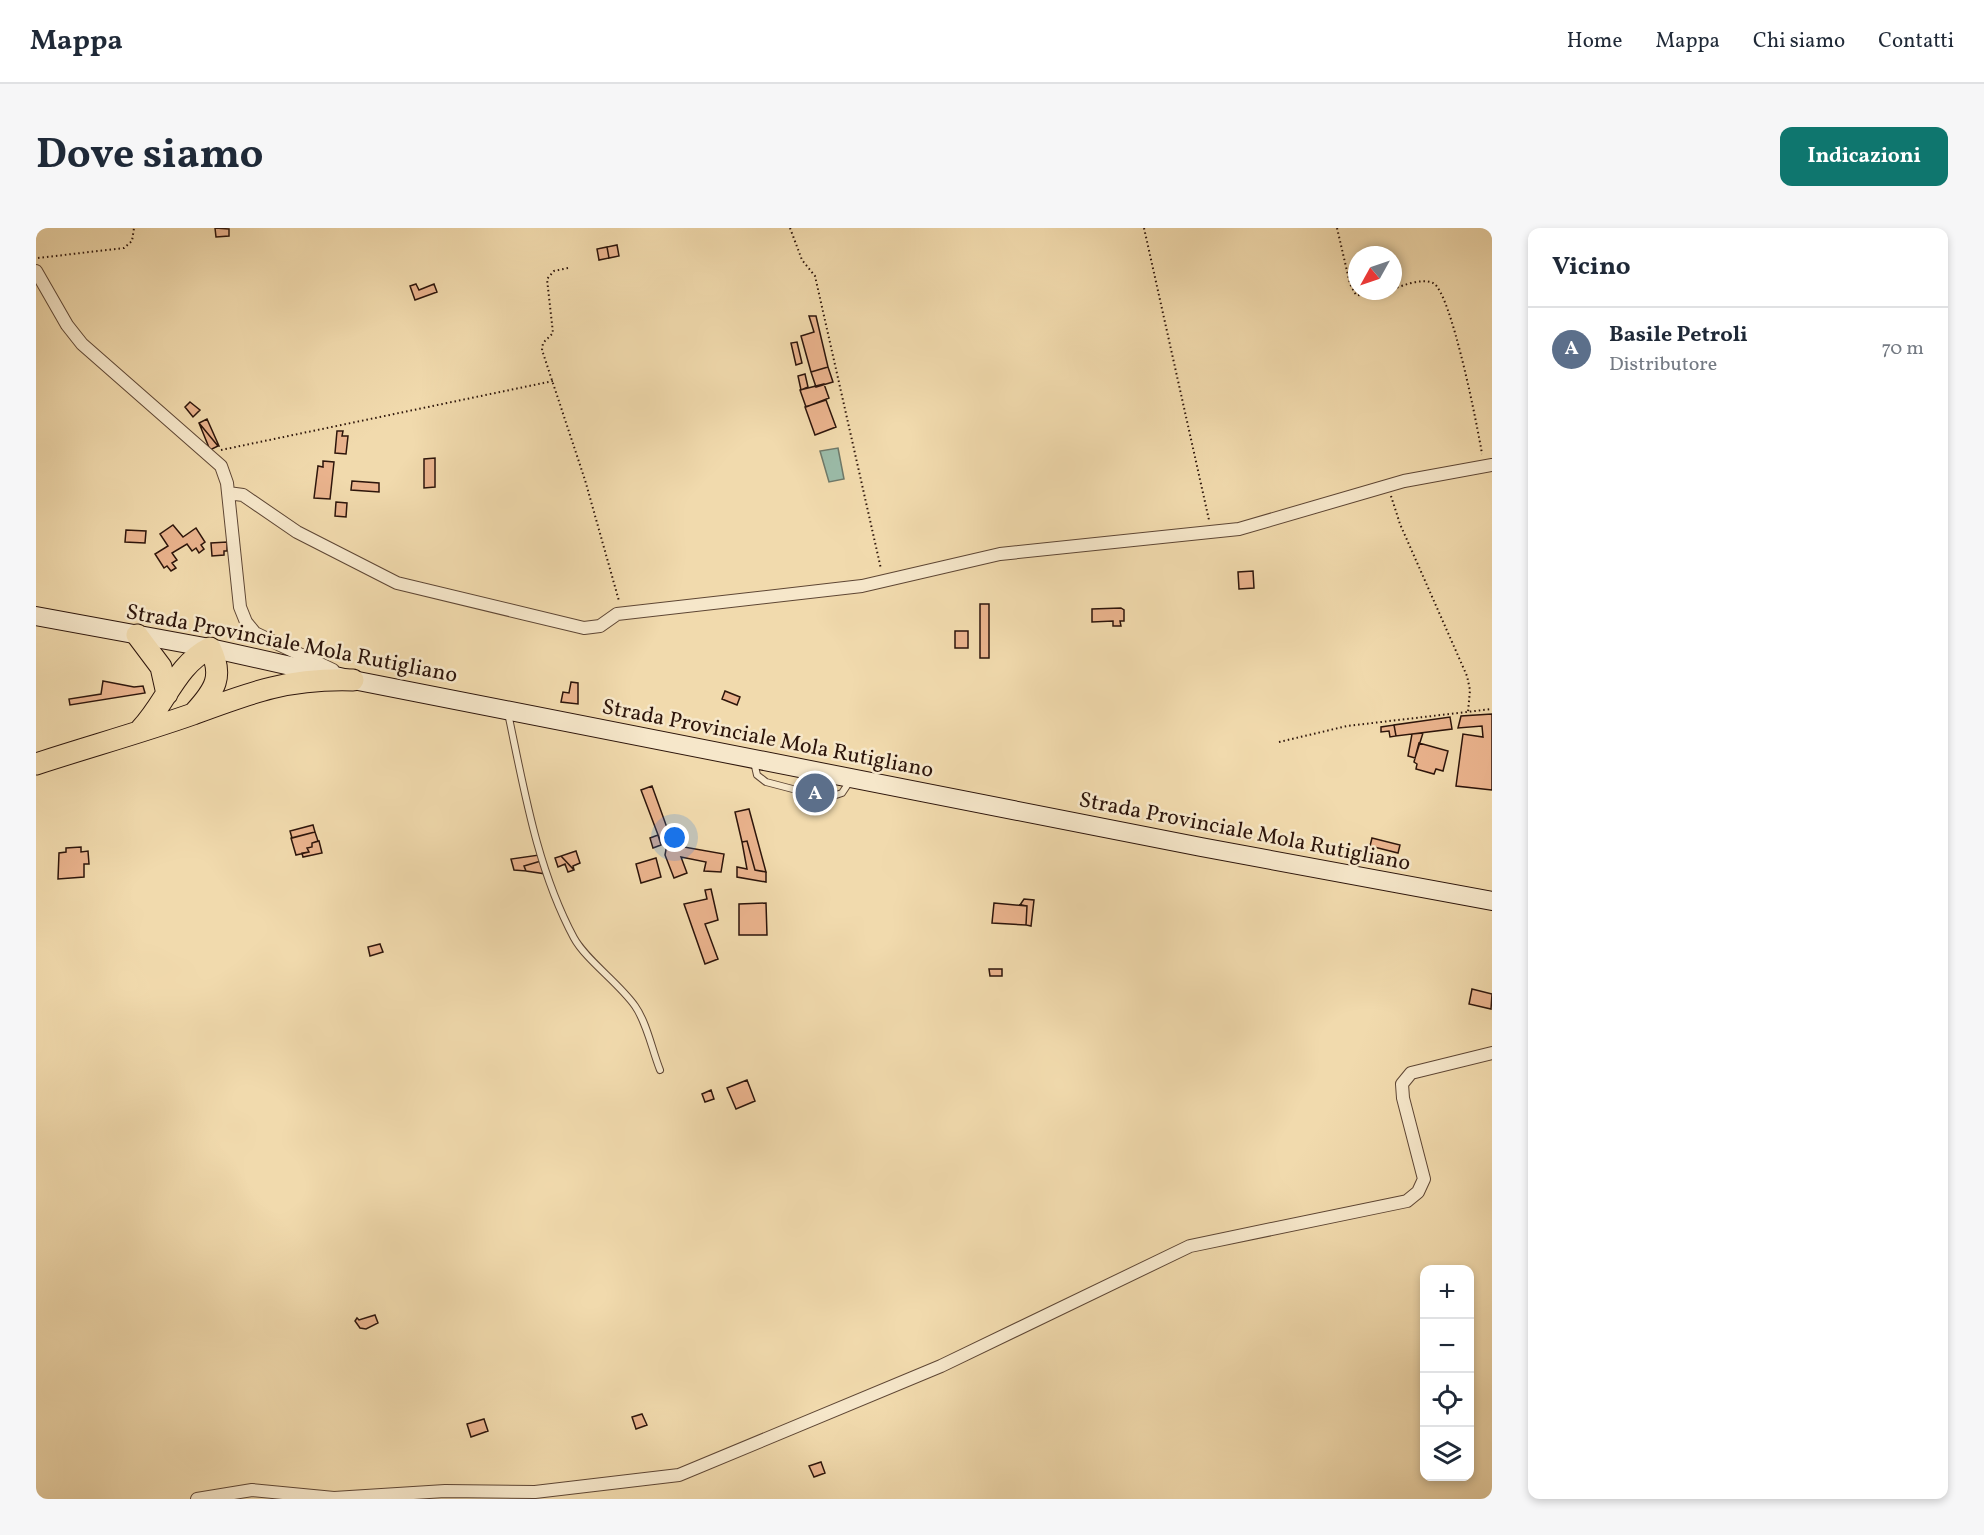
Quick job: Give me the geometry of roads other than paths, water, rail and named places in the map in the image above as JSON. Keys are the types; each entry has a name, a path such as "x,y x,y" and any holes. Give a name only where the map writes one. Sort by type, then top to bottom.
{"highway":[{"path":"137,634 161,667 167,694"},
{"path":"140,730 156,713 181,671 194,656 210,648 216,660 218,676 209,696 193,714"},
{"path":"36,764 193,714 230,698 275,686 317,679 353,680"}],"main road":[{"name":"Strada Provinciale Mola Rutigliano","path":"36,616 210,648 353,680 1492,902"}],"street":[{"path":"36,271 67,325 82,344 220,466 228,493 240,607 246,622 255,633 353,680"},
{"path":"228,493 243,495 297,532 397,583 584,628 600,626 622,613 834,590 884,581 1000,554 1239,529 1387,486 1488,465"},
{"path":"196,1499 252,1490 334,1498 446,1491 534,1492 679,1474 941,1366 1190,1246 1407,1201 1418,1192 1424,1179 1403,1098 1402,1084 1411,1073 1492,1053"}],"lane":[{"path":"507,710 523,785 549,879 561,912 575,941 637,1008 660,1070"}],"place":[{"name":"Basile Petroli","path":"815,793"}]}
